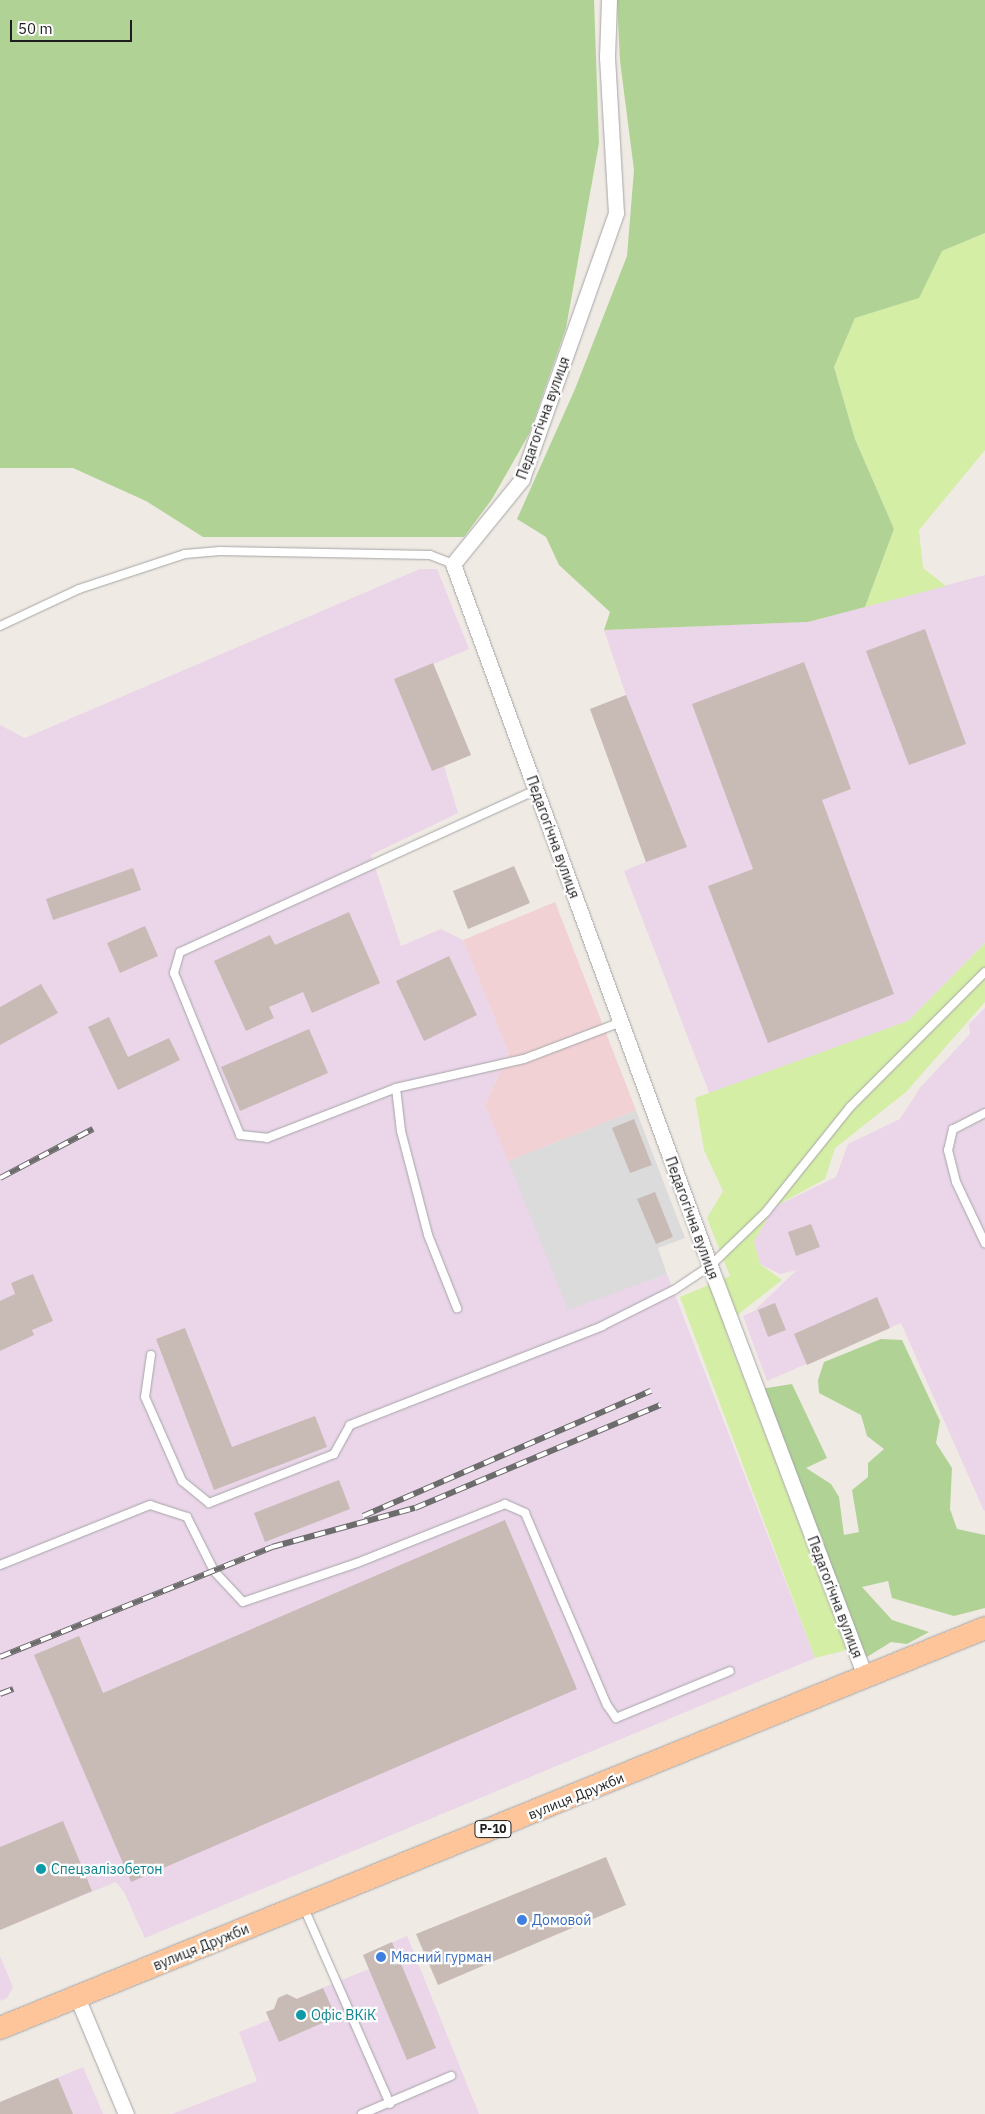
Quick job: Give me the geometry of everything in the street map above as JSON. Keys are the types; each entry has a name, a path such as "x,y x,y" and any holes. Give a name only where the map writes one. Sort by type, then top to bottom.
{"main road":[{"name":"вулиця Дружби","path":"0,2028 985,1628"}],"street":[{"name":"Педагогічна вулиця","path":"609,0 607,57 616,213 522,479 453,564 710,1266 865,1677"},
{"path":"77,1997 126,2114"}],"lane":[{"path":"0,626 79,589 185,554 220,551 430,555 453,564"},
{"path":"536,790 180,952 174,973 240,1135 267,1138 396,1088 524,1059 620,1022"},
{"path":"151,1355 145,1397 182,1481 209,1503 334,1454 350,1425 602,1326 674,1290 710,1266 766,1212 850,1107 985,972"},
{"path":"396,1088 401,1130 428,1235 457,1308"},
{"path":"985,1113 953,1129 948,1150 956,1182 985,1242"},
{"path":"0,1565 150,1505 187,1517 214,1571 243,1602 357,1563 505,1504 525,1513 607,1706 616,1718 730,1672"},
{"path":"304,1906 390,2104"},
{"path":"362,2114 390,2104 451,2076"}],"shaded area":[{"path":"420,569 437,569 469,649 433,664 471,755 444,766 458,813 371,855 401,946 441,929 463,940 509,1054 485,1104 568,1310 667,1274 815,1658 145,1938 124,1892 116,1882 0,1930 0,725 25,738"},
{"path":"985,575 985,943 908,1021 710,1095 624,871 646,862 590,709 626,695 604,630 808,622"},
{"path":"555,902 636,1110 506,1162 485,1104 509,1054 463,940"},
{"path":"985,1008 984,1511 901,1323 767,1381 743,1316 754,1311 797,1270 780,1274 760,1264 754,1241 774,1207 836,1177 848,1144 900,1119 920,1088 970,1034 969,1024"},
{"path":"636,1110 685,1238 658,1248 667,1274 568,1311 506,1162"},
{"path":"407,1936 479,2114 172,2114 257,2081 239,2032 269,2020 266,2012 278,2007 278,1998 287,1994 293,2000 369,1969 363,1955"},
{"path":"0,1956 13,1987 7,1998 0,2001"},
{"path":"83,2067 103,2114 0,2114 0,2102"}],"green space":[{"path":"0,0 594,0 599,143 566,328 529,434 492,499 464,537 203,537 146,501 73,468 0,468"},
{"path":"617,0 985,0 985,233 942,251 919,298 855,318 834,367 855,439 894,529 865,607 808,622 604,630 610,612 559,565 546,537 517,519 575,389 627,256 634,170 620,61"},
{"path":"985,233 985,450 919,530 923,568 946,586 865,607 894,529 855,439 834,367 855,318 918,298 942,251"},
{"path":"985,943 985,1002 906,1092 835,1148 825,1179 774,1207 754,1241 760,1264 782,1280 741,1312 725,1330 847,1650 815,1658 680,1297 730,1276 707,1218 723,1191 704,1150 695,1098 908,1021"},
{"path":"881,1339 902,1340 940,1421 936,1443 952,1468 950,1509 957,1529 985,1535 985,1608 954,1616 892,1598 888,1581 862,1587 892,1620 929,1632 907,1644 891,1642 867,1657 858,1646 760,1389 792,1384 827,1458 806,1468 831,1484 839,1497 844,1535 859,1532 852,1490 868,1477 868,1463 884,1449 867,1436 861,1415 819,1393 818,1380 824,1362"}],"building":[{"path":"925,629 966,744 909,765 866,651"},
{"path":"804,662 851,789 822,800 894,994 768,1043 708,886 753,869 692,704"},
{"path":"433,663 471,755 432,771 394,679"},
{"path":"626,695 687,847 646,862 590,709"},
{"path":"514,866 530,903 468,929 453,891"},
{"path":"133,868 141,890 53,920 46,899"},
{"path":"349,912 380,983 312,1013 303,992 269,1007 274,1018 246,1031 214,961 270,935 275,945"},
{"path":"145,926 158,956 120,973 107,943"},
{"path":"449,956 477,1015 424,1041 396,981"},
{"path":"41,984 58,1013 0,1045 0,1007"},
{"path":"109,1017 128,1057 169,1038 180,1060 118,1090 88,1027"},
{"path":"309,1029 328,1073 240,1111 221,1067"},
{"path":"634,1119 652,1165 630,1173 612,1128"},
{"path":"655,1192 673,1237 656,1244 637,1199"},
{"path":"811,1224 820,1247 796,1256 788,1232"},
{"path":"33,1274 53,1321 32,1330 34,1335 0,1351 0,1301 15,1294 11,1283"},
{"path":"877,1297 890,1328 807,1365 794,1334"},
{"path":"775,1303 786,1330 768,1337 758,1310"},
{"path":"185,1328 232,1447 315,1416 327,1447 214,1490 156,1339"},
{"path":"339,1480 350,1509 265,1542 254,1513"},
{"path":"505,1520 577,1689 131,1882 34,1655 79,1636 103,1693"},
{"name":"Спецзалізобетон","path":"63,1821 92,1891 0,1930 0,1847"},
{"name":"Домовой","path":"606,1857 626,1905 438,1985 416,1934"},
{"path":"392,1942 436,2048 407,2060 363,1955"},
{"name":"Офіс ВКіК","path":"323,1988 336,2017 279,2042 266,2012 274,2009 278,1998 287,1994 297,1999"},
{"path":"58,2078 73,2114 0,2114 0,2102"}],"railway":[{"path":"0,1178 93,1129"},
{"path":"363,1516 651,1391"},
{"path":"0,1657 272,1547 415,1508 660,1405"},
{"path":"0,1694 13,1689"}],"place":[{"name":"Спецзалізобетон","path":"41,1869"},
{"name":"Домовой","path":"522,1920"},
{"name":"Мясний гурман","path":"381,1957"},
{"name":"Офіс ВКіК","path":"301,2015"}]}
